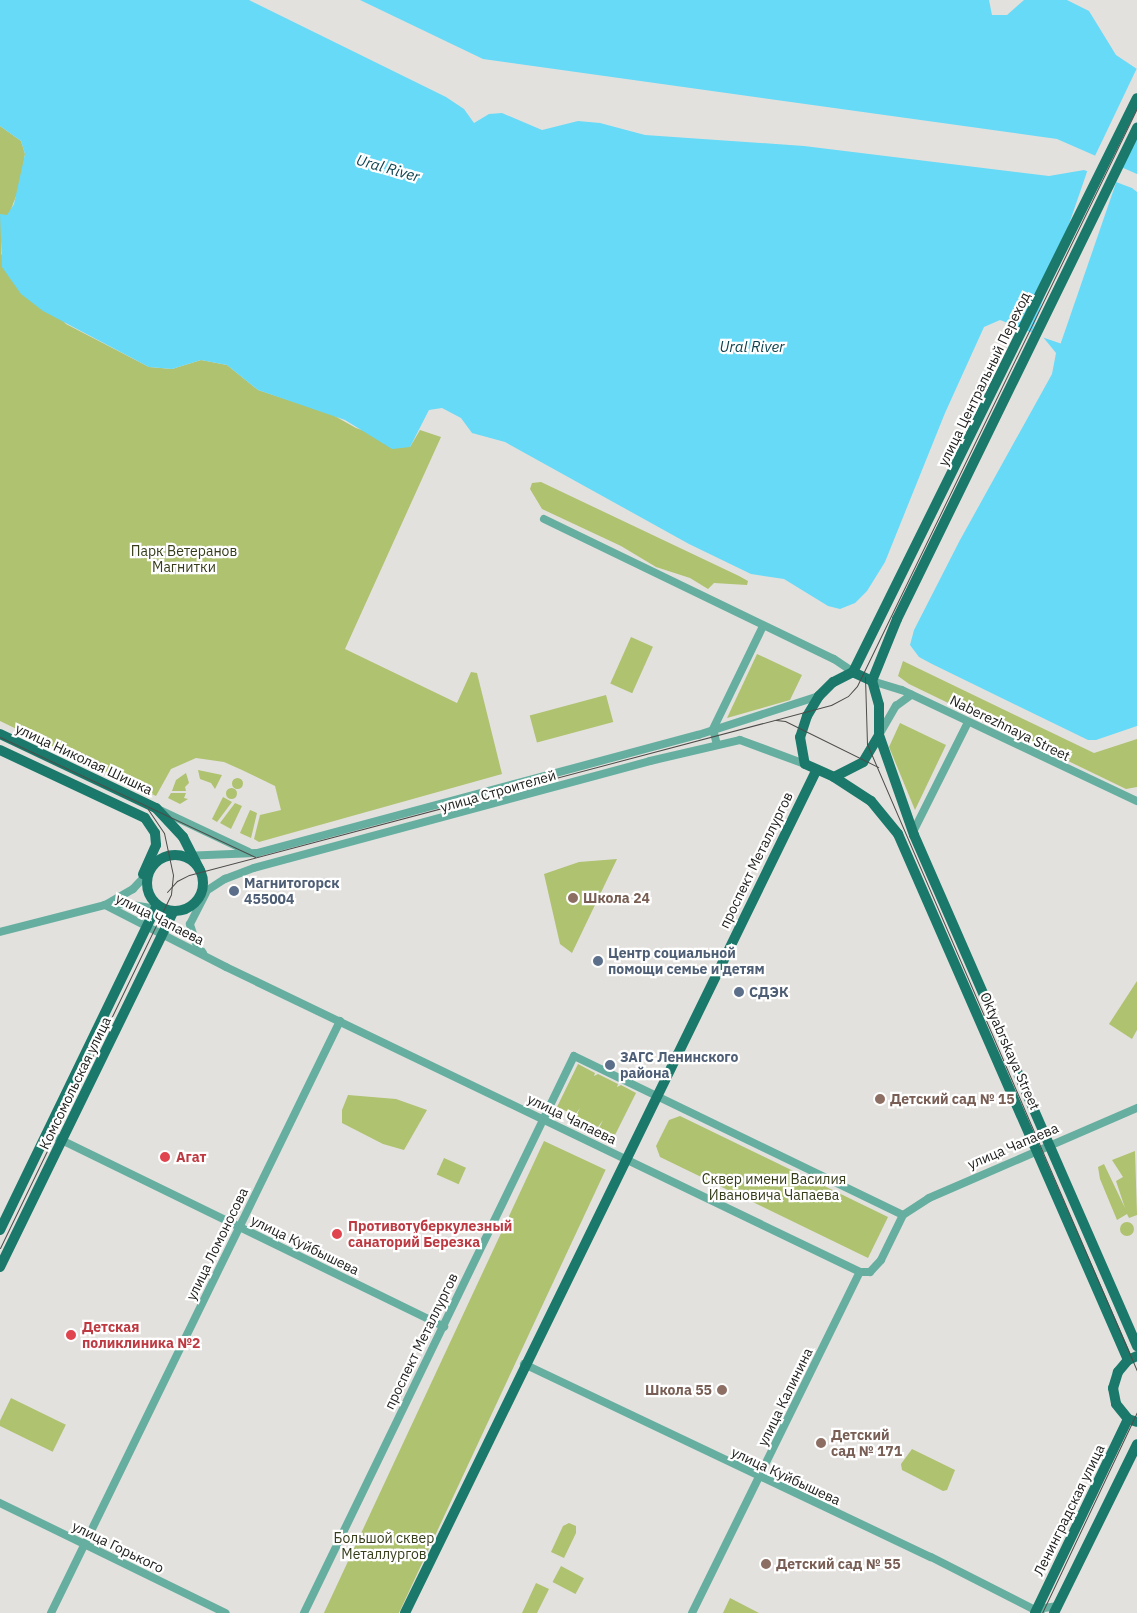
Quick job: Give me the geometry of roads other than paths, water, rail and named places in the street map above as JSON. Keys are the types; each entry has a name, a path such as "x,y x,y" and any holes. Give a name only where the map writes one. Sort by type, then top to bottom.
{"main road":[{"name":"улица Центральный Переход","path":"853,672 1137,98"},
{"name":"улица Центральный Переход","path":"872,681 890,634 1137,128"},
{"path":"853,672 872,681 879,705 879,736 864,762 834,777 816,771 805,764 800,737 819,696 833,682 853,672"},
{"name":"улица Николая Шишка","path":"0,734 156,808 176,827 194,855 200,871"},
{"name":"Oktyabrskaya Street","path":"879,736 913,832 1137,1346"},
{"name":"улица Николая Шишка","path":"0,750 145,818 155,833 156,845 148,871"},
{"name":"проспект Металлургов","path":"405,1613 524,1364 816,771"},
{"name":"Oktyabrskaya Street","path":"834,777 871,801 898,834 1132,1358 1118,1372 1113,1388 1116,1404 1133,1420"},
{"path":"166,856 183,856 200,871 203,883 198,899 185,909 172,911 156,906 148,891 148,871 166,856"},
{"name":"Комсомольская улица","path":"0,1230 156,906"},
{"name":"Комсомольская улица","path":"0,1266 163,935 172,911"},
{"name":"Ленинградская улица","path":"1038,1612 1133,1420"},
{"path":"1056,1609 1137,1444"}],"street":[{"path":"544,519 834,659 853,672"},
{"path":"718,745 713,729 764,626"},
{"name":"Naberezhnaya Street","path":"872,681 911,695 1137,801"},
{"path":"879,736 896,706 911,695"},
{"name":"улица Строителей","path":"183,856 253,854 713,729 819,696"},
{"path":"913,832 968,722"},
{"name":"улица Строителей","path":"198,899 212,887 254,868 740,740 805,764"},
{"name":"улица Николая Шишка","path":"156,808 253,854"},
{"path":"105,905 122,895 148,871"},
{"name":"улица Чапаева","path":"190,924 204,896 212,887"},
{"name":"улица Чапаева","path":"198,899 190,924 196,943 205,955"},
{"path":"0,932 105,905 156,906"},
{"name":"улица Чапаева","path":"105,905 163,935 860,1272"},
{"name":"улица Ломоносова","path":"51,1613 340,1021"},
{"name":"проспект Металлургов","path":"304,1613 574,1056 656,1096"},
{"path":"656,1096 903,1215 881,1260 870,1272 860,1272"},
{"name":"улица Чапаева","path":"903,1215 929,1198 1048,1144 1137,1108"},
{"name":"улица Куйбышева","path":"47,1133 444,1327"},
{"name":"улица Калинина","path":"692,1613 860,1272"},
{"name":"улица Куйбышева","path":"524,1364 1038,1612"},
{"name":"улица Горького","path":"0,1503 226,1613"},
{"path":"1038,1612 1056,1609"}],"water":[{"name":"Ural River","path":"0,0 249,0 446,97 464,109 474,123 489,114 502,113 542,130 578,121 600,123 645,135 804,146 1049,176 1084,170 1132,188 1137,192 1137,726 1096,740 1088,740 932,664 919,657 910,645 914,630 960,540 1052,374 1056,353 1043,337 1000,320 984,327 945,413 885,562 867,591 855,603 840,609 828,606 784,579 751,574 689,544 505,442 472,433 461,418 442,408 429,410 410,447 392,449 345,420 258,390 227,365 201,360 172,369 149,367 43,311 21,294 2,267 0,214 7,215 14,204 25,154 21,141 0,126"},
{"path":"360,0 989,0 992,15 1007,15 1024,0 1067,0 1089,11 1116,55 1137,69 1137,174 1057,139 483,59"}],"tram line":[{"path":"167,892 177,881 189,875 831,705 848,696 857,686 1137,108"},
{"path":"865,677 867,744 1137,1371"},
{"path":"776,720 785,721 878,767"},
{"path":"0,737 255,857"},
{"path":"0,1248 171,894 173,875 164,833 148,809"},
{"path":"1042,1613 1137,1412"}],"place":[{"name":"Магнитогорск 455004","path":"234,891"},
{"name":"Школа 24","path":"573,898"},
{"name":"Центр социальной помощи семье и детям","path":"598,961"},
{"name":"СДЭК","path":"739,992"},
{"name":"ЗАГС Ленинского района","path":"610,1065"},
{"name":"Детский сад № 15","path":"880,1099"},
{"name":"Агат","path":"165,1157"},
{"name":"Противотуберкулезный санаторий Березка","path":"337,1234"},
{"name":"Детская поликлиника №2","path":"71,1335"},
{"name":"Школа 55","path":"722,1390"},
{"name":"Детский сад № 171","path":"821,1443"},
{"name":"Детский сад № 55","path":"766,1564"}],"park label":[{"name":"Парк Ветеранов Магнитки","path":"184,560"},
{"name":"Сквер имени Василия Ивановича Чапаева","path":"774,1188"},
{"name":"Большой сквер Металлургов","path":"384,1546"}]}
